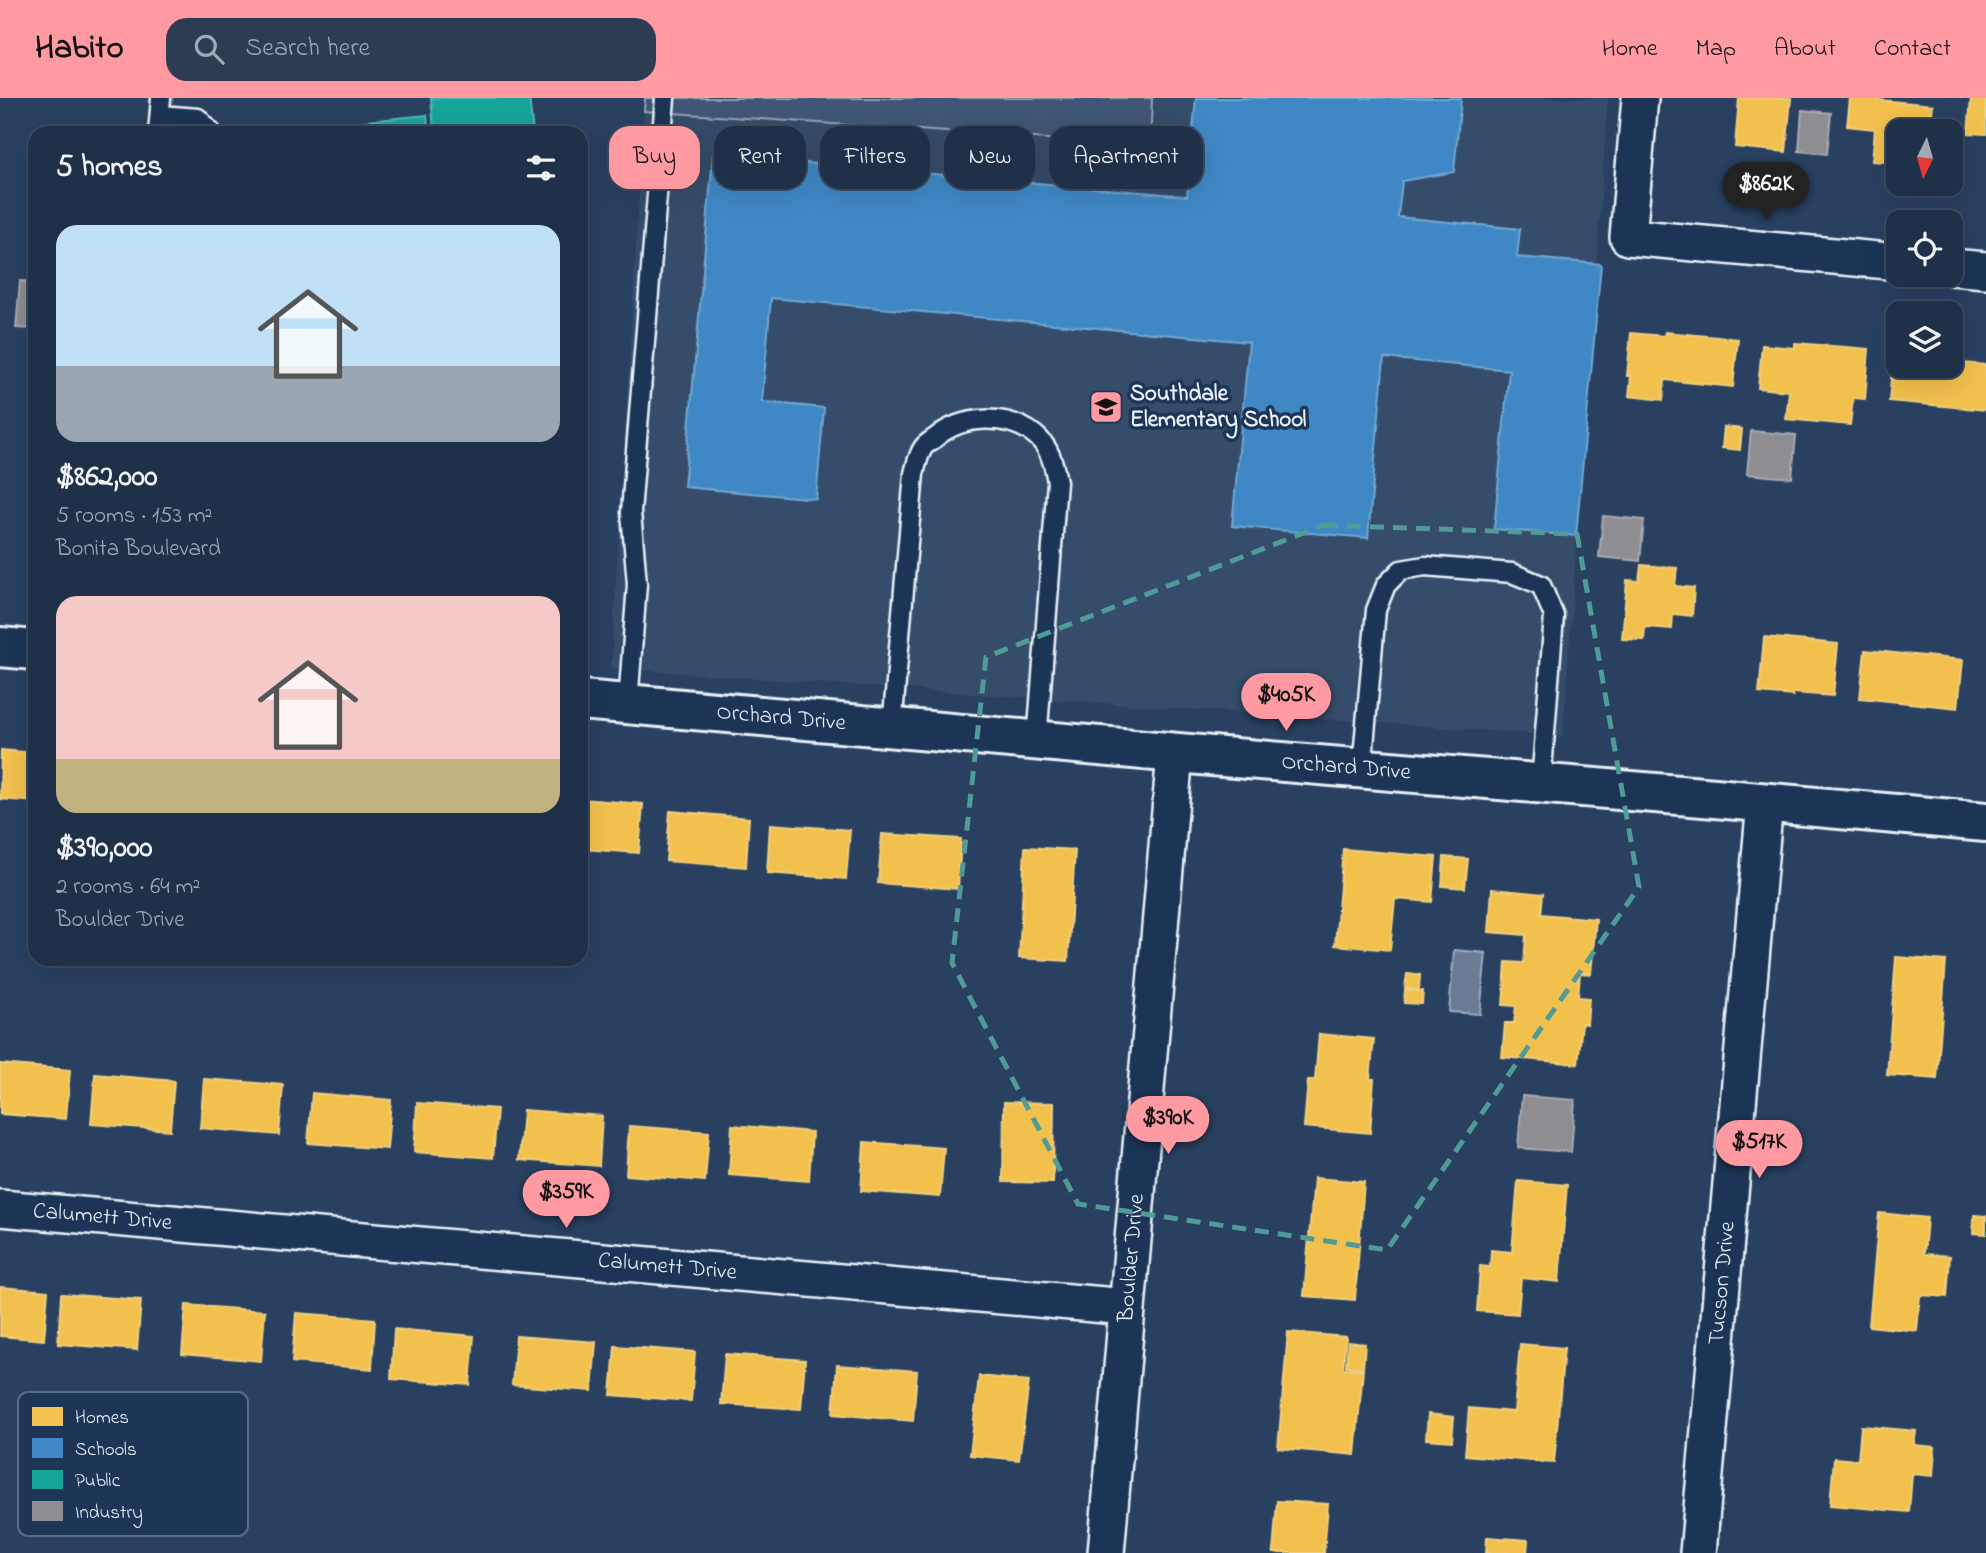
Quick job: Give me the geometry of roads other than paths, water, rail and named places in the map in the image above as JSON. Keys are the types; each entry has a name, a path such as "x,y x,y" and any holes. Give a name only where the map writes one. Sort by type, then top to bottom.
{"street":[{"path":"1640,98 1628,237 1886,261"},
{"path":"1963,268 1986,270"},
{"path":"0,647 28,649"},
{"name":"Orchard Drive","path":"588,701 1986,822"},
{"name":"Boulder Drive","path":"1106,1553 1175,753"},
{"name":"Tucson Drive","path":"1698,1553 1765,802"},
{"name":"Calumett Drive","path":"0,1208 1128,1307"}],"lane":[{"path":"628,704 637,584 631,512 665,98"},
{"path":"160,115 198,118 205,126"},
{"path":"892,728 914,474 922,448 943,431 963,422 992,419 1016,423 1037,436 1053,458 1057,482 1037,741"},
{"path":"1362,769 1376,610 1385,585 1401,569 1425,566 1512,573 1542,585 1555,616 1541,784"}],"place":[{"name":"Southdale Elementary School","path":"1106,407"}]}
